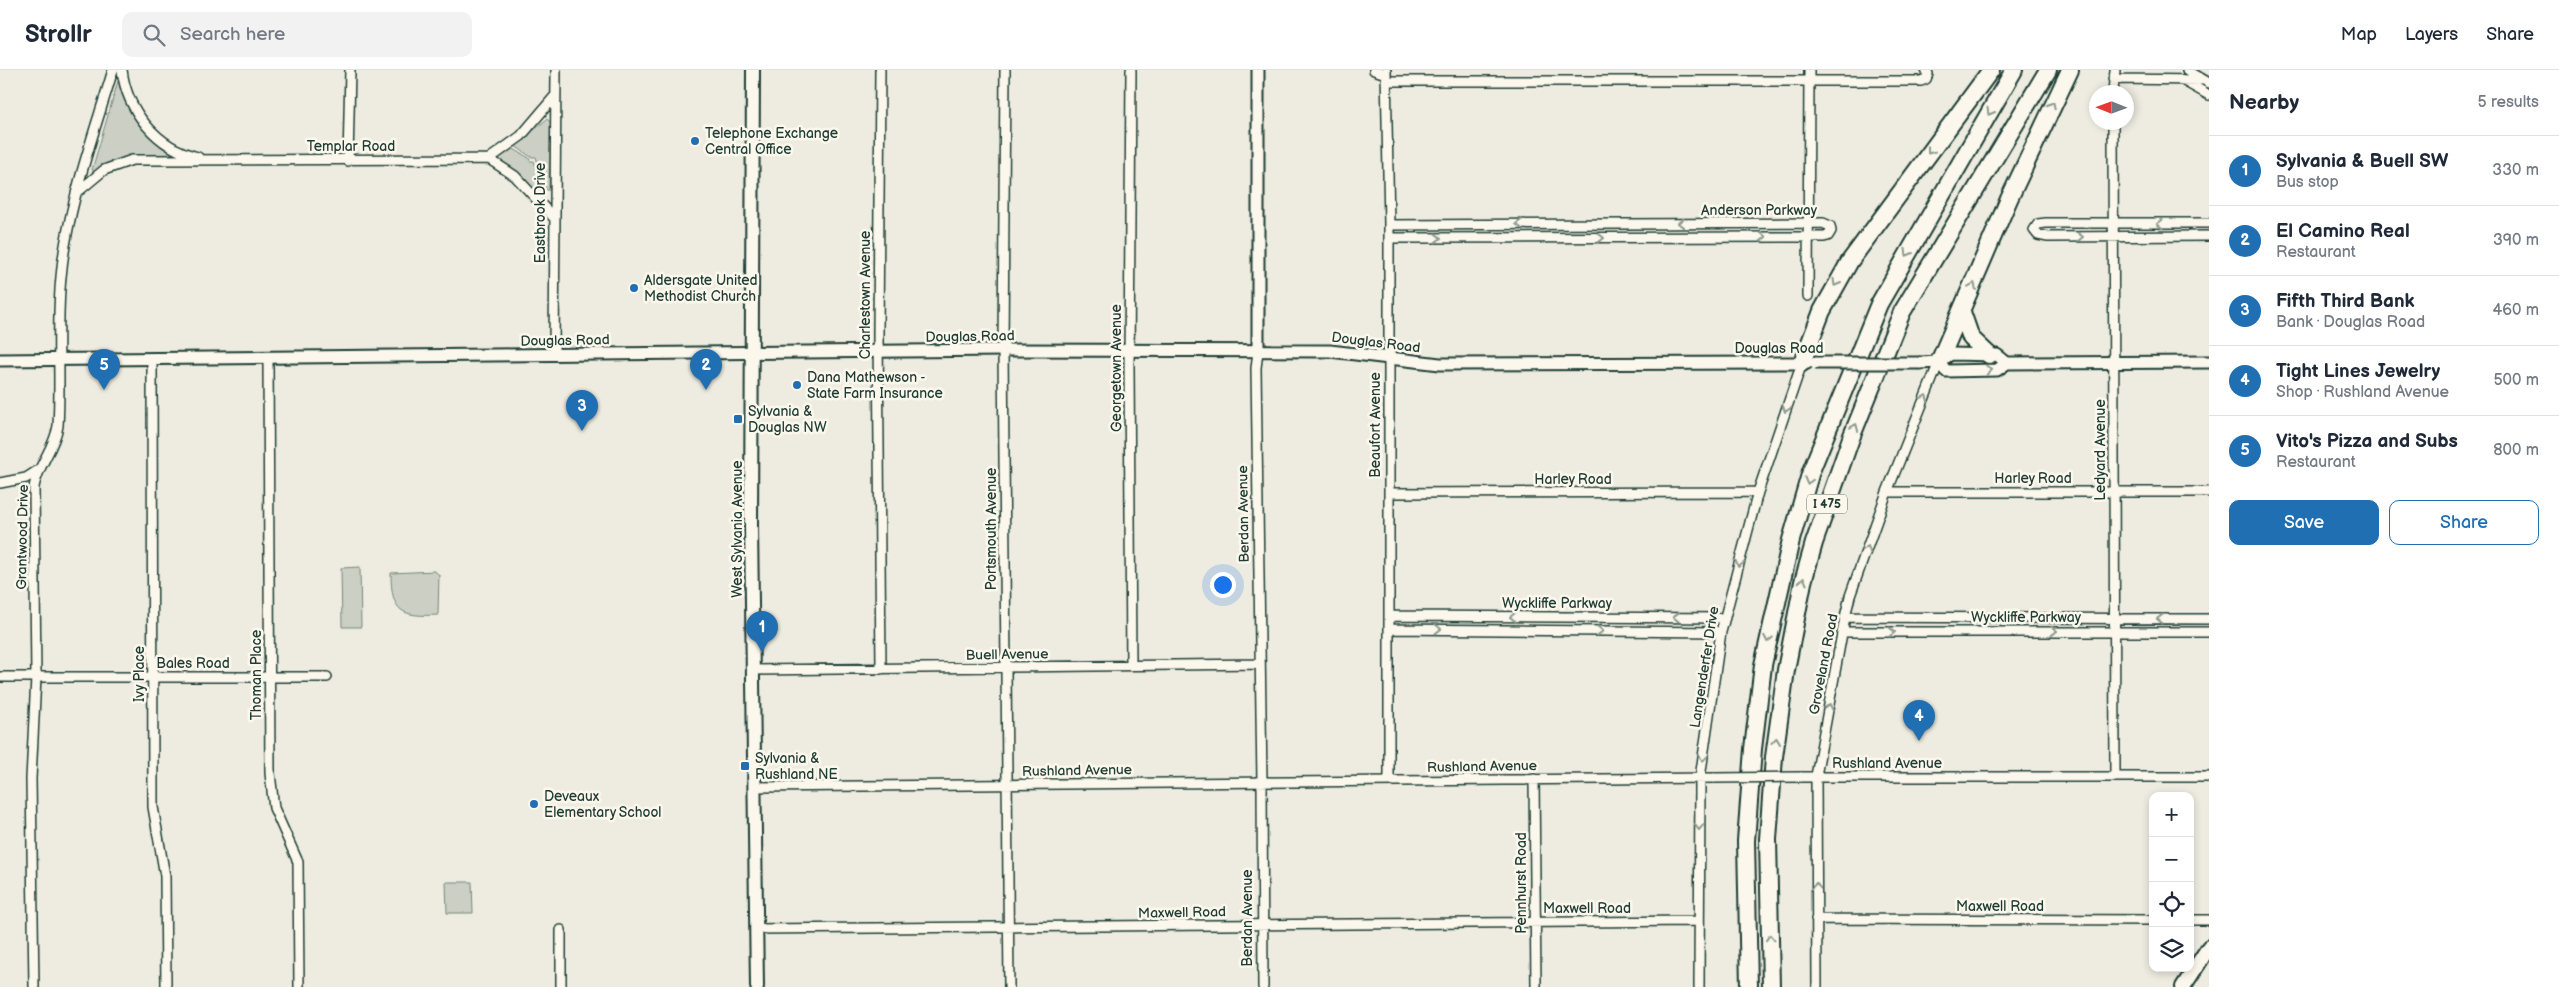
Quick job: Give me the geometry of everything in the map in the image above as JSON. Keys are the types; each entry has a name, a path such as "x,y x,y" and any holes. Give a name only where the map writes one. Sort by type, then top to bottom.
{"highway":[{"path":"1809,363 1822,311 1842,273 1991,70"},
{"name":"I 475","path":"1747,987 1746,841 1754,740 1763,665 1793,531 1815,462 1879,304 2014,70"},
{"name":"I 475","path":"1771,987 1768,839 1774,757 1786,670 1803,582 1814,543 1851,438 1902,312 2048,70"},
{"path":"1939,362 2009,199 2070,70"},
{"path":"1962,312 1970,338 1989,355"}],"main road":[{"name":"West Sylvania Avenue","path":"753,70 751,526 757,987"},
{"path":"2183,987 2209,947"}],"street":[{"name":"Grantwood Drive","path":"34,987 31,779 36,677 34,496 40,469 51,451 57,434 61,275 78,192 113,70"},
{"name":"Templar Road","path":"122,70 133,104 152,131 168,144 184,153 213,160"},
{"path":"348,161 350,70"},
{"name":"Eastbrook Drive","path":"554,355 556,70"},
{"name":"Charlestown Avenue","path":"880,70 878,352 881,669"},
{"name":"Portsmouth Avenue","path":"1005,70 1003,350 1009,987"},
{"name":"Georgetown Avenue","path":"1131,70 1129,351 1131,666"},
{"name":"Berdan Avenue","path":"1258,70 1258,351 1256,368 1263,987"},
{"path":"1374,70 1386,75 1809,82 1921,81 1926,80 1928,74 1926,70"},
{"path":"1808,296 1809,70"},
{"path":"2187,70 2206,81"},
{"name":"Beaufort Avenue","path":"1386,75 1389,225 1389,781"},
{"path":"2114,75 2206,81"},
{"path":"2182,80 2209,95"},
{"path":"554,218 514,176 488,159 521,136 555,96"},
{"name":"Ledyard Avenue","path":"2113,130 2115,777"},
{"name":"Templar Road","path":"78,192 97,174 124,162 488,159"},
{"name":"Anderson Parkway","path":"1389,225 1823,223 1830,226 1831,231 1828,236 1824,237 1389,238"},
{"path":"2209,223 2046,223 2038,224 2034,230 2038,235 2048,237 2209,236"},
{"name":"Douglas Road","path":"0,360 753,354 1003,350 1330,350 1455,364 1920,363 1939,362 1950,354 1997,355 2007,363"},
{"name":"Thoman Place","path":"268,358 270,773 274,808 298,862 299,987"},
{"name":"Ivy Place","path":"152,359 153,807 165,876 166,987"},
{"name":"Douglas Road","path":"1939,362 1946,371 1997,370 2007,363 2209,362"},
{"name":"Groveland Road","path":"1816,987 1816,776 1845,617 1850,596 1888,492 1939,362"},
{"name":"Langenderfer Drive","path":"1698,987 1700,778 1721,632 1758,492 1809,363"},
{"path":"0,483 26,478 40,469"},
{"name":"Harley Road","path":"1389,492 1758,492"},
{"name":"Harley Road","path":"1888,492 2209,492"},
{"name":"Wyckliffe Parkway","path":"1389,616 1725,618"},
{"name":"Wyckliffe Parkway","path":"1845,617 2209,619"},
{"name":"Wyckliffe Parkway","path":"1389,629 1721,632"},
{"name":"Wyckliffe Parkway","path":"1843,632 2209,632"},
{"name":"Buell Avenue","path":"754,670 1260,664"},
{"name":"Bales Road","path":"0,677 327,677"},
{"name":"Rushland Avenue","path":"755,787 1816,776 2209,777"},
{"name":"Pennhurst Road","path":"1534,780 1536,987"},
{"name":"Maxwell Road","path":"1816,919 2149,920"},
{"path":"2194,920 2209,920"},
{"name":"Maxwell Road","path":"756,929 1698,921"},
{"path":"561,930 561,987"}],"shaded area":[{"path":"120,80 127,99 171,151 170,155 121,159 95,172 92,170 118,81"},
{"path":"547,119 551,123 549,190 546,190 536,157 531,157 515,146"},
{"path":"512,148 529,158 530,161 534,161 544,191 538,193 519,174 495,159"},
{"path":"360,567 361,627 342,627 341,568"},
{"path":"435,571 439,575 438,615 415,615 401,610 393,597 391,573"},
{"path":"446,882 472,882 473,913 447,913"}],"place":[{"name":"Telephone Exchange Central Office","path":"695,141"},
{"name":"Aldersgate United Methodist Church","path":"634,288"},
{"name":"Dana Mathewson - State Farm Insurance","path":"797,385"},
{"name":"Vito's Pizza and Subs","path":"104,390"},
{"name":"El Camino Real","path":"706,390"},
{"name":"Sylvania & Douglas NW","path":"738,419"},
{"name":"Fifth Third Bank","path":"582,431"},
{"name":"Sylvania & Buell SW","path":"762,652"},
{"name":"Tight Lines Jewelry","path":"1919,741"},
{"name":"Sylvania & Rushland NE","path":"745,766"},
{"name":"Deveaux Elementary School","path":"534,804"}]}
